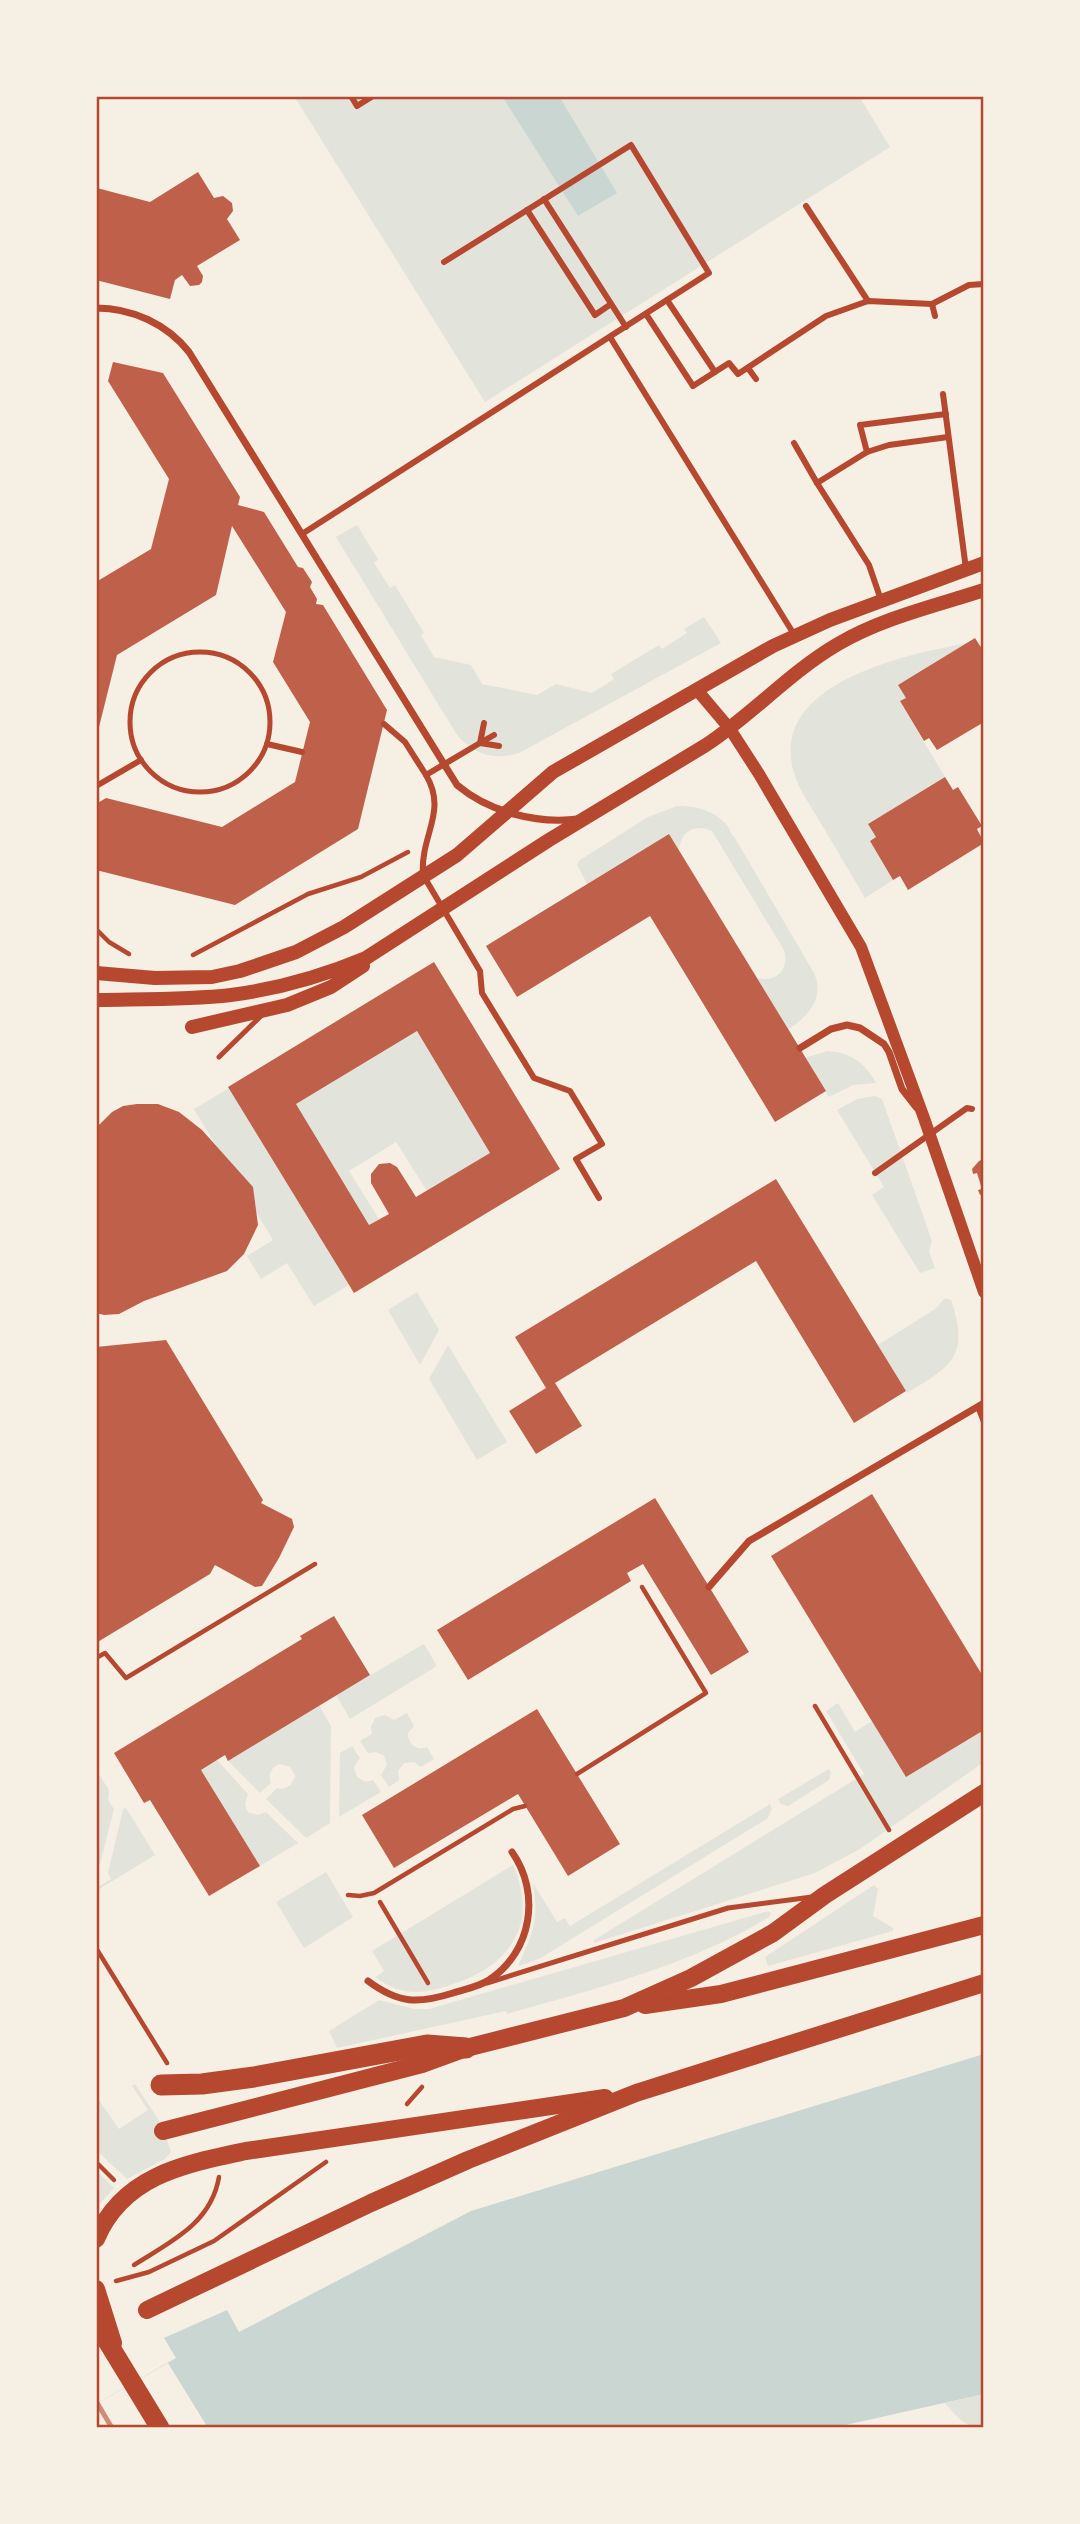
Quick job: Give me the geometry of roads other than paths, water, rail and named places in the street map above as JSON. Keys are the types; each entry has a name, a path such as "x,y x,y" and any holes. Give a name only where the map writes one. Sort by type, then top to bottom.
{"highway":[{"path":"161,2085 202,2084 254,2077 427,2045 466,2048"},
{"path":"96,2323 160,2428"}],"main road":[{"path":"96,974 155,978 212,977 240,971 296,952 344,927 457,855 553,772 773,646 881,600 984,563"},
{"path":"192,1027 268,1010 309,997 331,986 406,934 730,729 838,643 888,621 984,590"},
{"path":"96,1000 204,997 271,988 351,964 406,934"},
{"path":"624,2008 691,1978 773,1933 825,1895 984,1793"},
{"path":"163,2131 624,2008 721,1994 984,1925"},
{"path":"147,2310 383,2197 636,2093 984,1983"},
{"path":"96,2239 111,2212 127,2194 160,2175 202,2161 246,2151 636,2093"},
{"path":"102,2288 117,2357"}],"street":[{"path":"351,96 357,106 373,96"},
{"path":"302,534 709,273 631,145 444,262"},
{"path":"544,199 626,327"},
{"path":"806,206 868,301"},
{"path":"527,210 594,315 611,304"},
{"path":"646,314 693,386 729,363 738,374 826,316 868,301 932,304 969,285 984,284"},
{"path":"667,300 715,372"},
{"path":"932,304 935,316"},
{"path":"96,308 114,309 145,318 172,334 185,347 448,774 467,794 506,811 548,820 587,818"},
{"path":"610,337 795,636"},
{"path":"748,368 756,380"},
{"path":"943,394 966,569"},
{"path":"867,452 860,425 946,414"},
{"path":"817,482 867,452 889,445 948,437"},
{"path":"794,443 869,565 881,600"},
{"path":"697,690 730,729 759,774 861,947 925,1118 984,1292"},
{"path":"480,743 484,723"},
{"path":"384,724 405,741 434,789 436,807 421,858 423,874 480,971 482,993 534,1078 570,1091 602,1144 576,1159 600,1198"},
{"path":"426,775 494,735"},
{"path":"480,743 499,746"},
{"path":"267,744 302,752"},
{"path":"98,785 141,760"},
{"path":"800,1048 835,1028 847,1026 865,1030 884,1044 901,1090 925,1118"},
{"path":"875,1173 967,1108 972,1109"},
{"path":"709,1587 750,1541 981,1406"},
{"path":"368,1981 393,1996 414,2001 431,2000 490,1980 519,1948 529,1917 527,1884 512,1852"}],"lane":[{"path":"191,652 209,652 244,667 257,681 266,697 270,715 267,744 251,771 234,784 214,791 193,792 173,787 154,776 141,760 132,743 129,724 131,705 138,688 149,673 164,661 191,652"},
{"path":"219,1057 268,1010"},
{"path":"981,1406 984,1423"},
{"path":"479,1985 728,1908 825,1895"}],"railway":[{"path":"96,2401 112,2428"}]}
